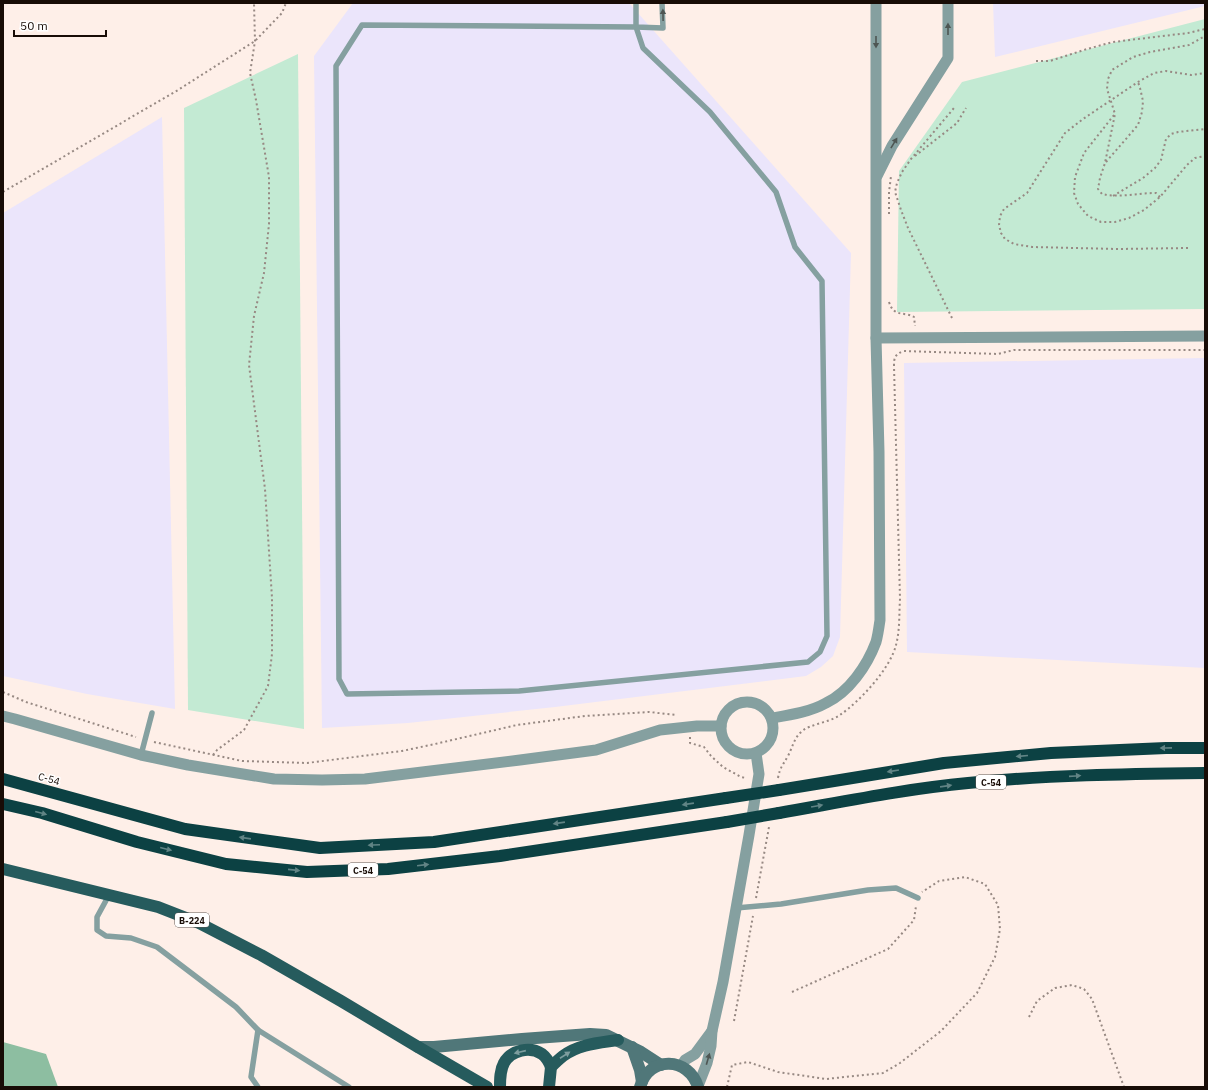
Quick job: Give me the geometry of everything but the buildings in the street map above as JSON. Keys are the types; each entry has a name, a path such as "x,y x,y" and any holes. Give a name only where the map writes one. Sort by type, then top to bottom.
{"highway":[{"name":"C-54","path":"3,779 185,829 320,848 434,842 726,798 779,784 944,763 1051,753 1166,748 1205,748"},
{"name":"C-54","path":"3,804 42,813 137,842 226,864 307,872 388,869 500,856 727,822 883,794 968,783 1101,774 1205,773"}],"main road":[{"name":"B-224","path":"3,869 158,908 200,923 288,970 418,1048 487,1087"},
{"path":"418,1048 590,1034 606,1035 632,1047 661,1064"},
{"path":"551,1067 562,1056 574,1049 589,1044 618,1040"},
{"path":"632,1047 640,1070 641,1084"},
{"path":"500,1087 500,1073 504,1062 511,1054 520,1050 532,1050 542,1054 548,1060 551,1067 549,1087"},
{"path":"641,1084 646,1074 653,1068 661,1064 671,1064 681,1066 689,1071 695,1078 698,1086"}],"street":[{"path":"772,718 800,713 826,704 843,692 867,661 876,641 880,620 879,452 876,338 876,3"},
{"path":"876,178 892,146 948,58 948,3"},
{"path":"876,338 1205,336"},
{"path":"743,701 761,705 768,710 772,718 774,726 773,735 767,746 756,753 739,753 731,749 725,743 721,726 723,718 728,710 735,704 743,701"},
{"path":"3,716 15,718 141,755 188,765 274,779 322,780 365,779 596,750 660,730 697,726 721,726"},
{"path":"698,1086 707,1063 711,1046 712,1031 722,988 750,835 759,774 756,753"},
{"path":"681,1066 685,1060 695,1054 712,1031"}],"lane":[{"path":"636,3 636,27 643,48 710,112 776,192 795,246 822,281 827,636 820,652 808,662 519,691 347,694 339,680 336,66 362,25 636,27 663,28 662,3"},
{"path":"141,755 152,713"},
{"path":"736,908 781,904 868,890 896,888 918,898"},
{"path":"109,895 97,917 97,930 106,936 131,938 157,947 236,1007 258,1030 349,1087"},
{"path":"258,1030 251,1077 258,1087"}],"path":[{"path":"208,756 212,755 244,730 268,686 272,654 272,598 265,489 249,365 254,316 264,273 270,224 269,177 250,73 255,41 254,3"},
{"path":"3,192 178,90 255,41 282,13 286,3"},
{"path":"1036,61 1050,61 1087,48 1113,42 1205,29"},
{"path":"1160,197 1156,193 1112,196 1102,194 1098,189 1115,114 1107,89 1108,79 1112,70 1133,57 1150,52 1190,45 1205,36"},
{"path":"1188,248 1118,249 1032,247 1014,244 1005,239 1001,233 999,225 1000,216 1004,209 1027,193 1065,133 1083,119 1154,73 1166,71 1191,74 1205,73"},
{"path":"1105,163 1138,125 1142,112 1143,101 1138,82"},
{"path":"952,318 908,228 896,192 897,183 902,172 911,159 954,108"},
{"path":"911,159 957,123 966,108"},
{"path":"1115,114 1084,153 1075,177 1074,193 1078,204 1088,216 1101,222 1115,222 1129,218 1144,210 1160,197 1187,165 1195,158 1205,156"},
{"path":"1112,196 1143,178 1154,168 1161,160 1166,139 1171,134 1205,129"},
{"path":"889,215 891,174"},
{"path":"884,192 896,192"},
{"path":"888,300 890,306 895,312 914,317"},
{"path":"779,784 782,763 788,756 794,740 800,733 808,728 839,716 858,701 878,679 889,662 896,646 899,628 900,599 894,357 903,351 998,354 1014,350 1205,350"},
{"path":"3,692 26,702 145,740 242,760 306,762 402,751 517,725 585,716 649,712 680,716"},
{"path":"690,743 704,747 723,767 734,773"},
{"path":"734,1021 770,822"},
{"path":"727,1087 732,1065 748,1062 778,1072 826,1079 883,1073 900,1063 940,1032 977,993 995,957 1000,929 998,904 985,884 965,877 939,881 918,894 914,920 888,950 792,992"},
{"path":"1029,1017 1037,1001 1055,988 1072,985 1084,989 1092,999 1124,1087"}],"shaded area":[{"path":"353,3 629,3 851,253 840,637 833,656 821,667 806,676 555,707 408,723 322,728 314,56"},
{"path":"993,3 1205,3 1205,6 995,57"},
{"path":"162,117 175,709 87,694 3,676 3,213"},
{"path":"1205,358 1205,668 907,652 904,363"}],"green space":[{"path":"1205,19 1205,309 897,312 899,171 962,82"},
{"path":"298,54 304,729 188,710 184,108"},
{"path":"3,1042 46,1054 58,1087 3,1087"}]}
